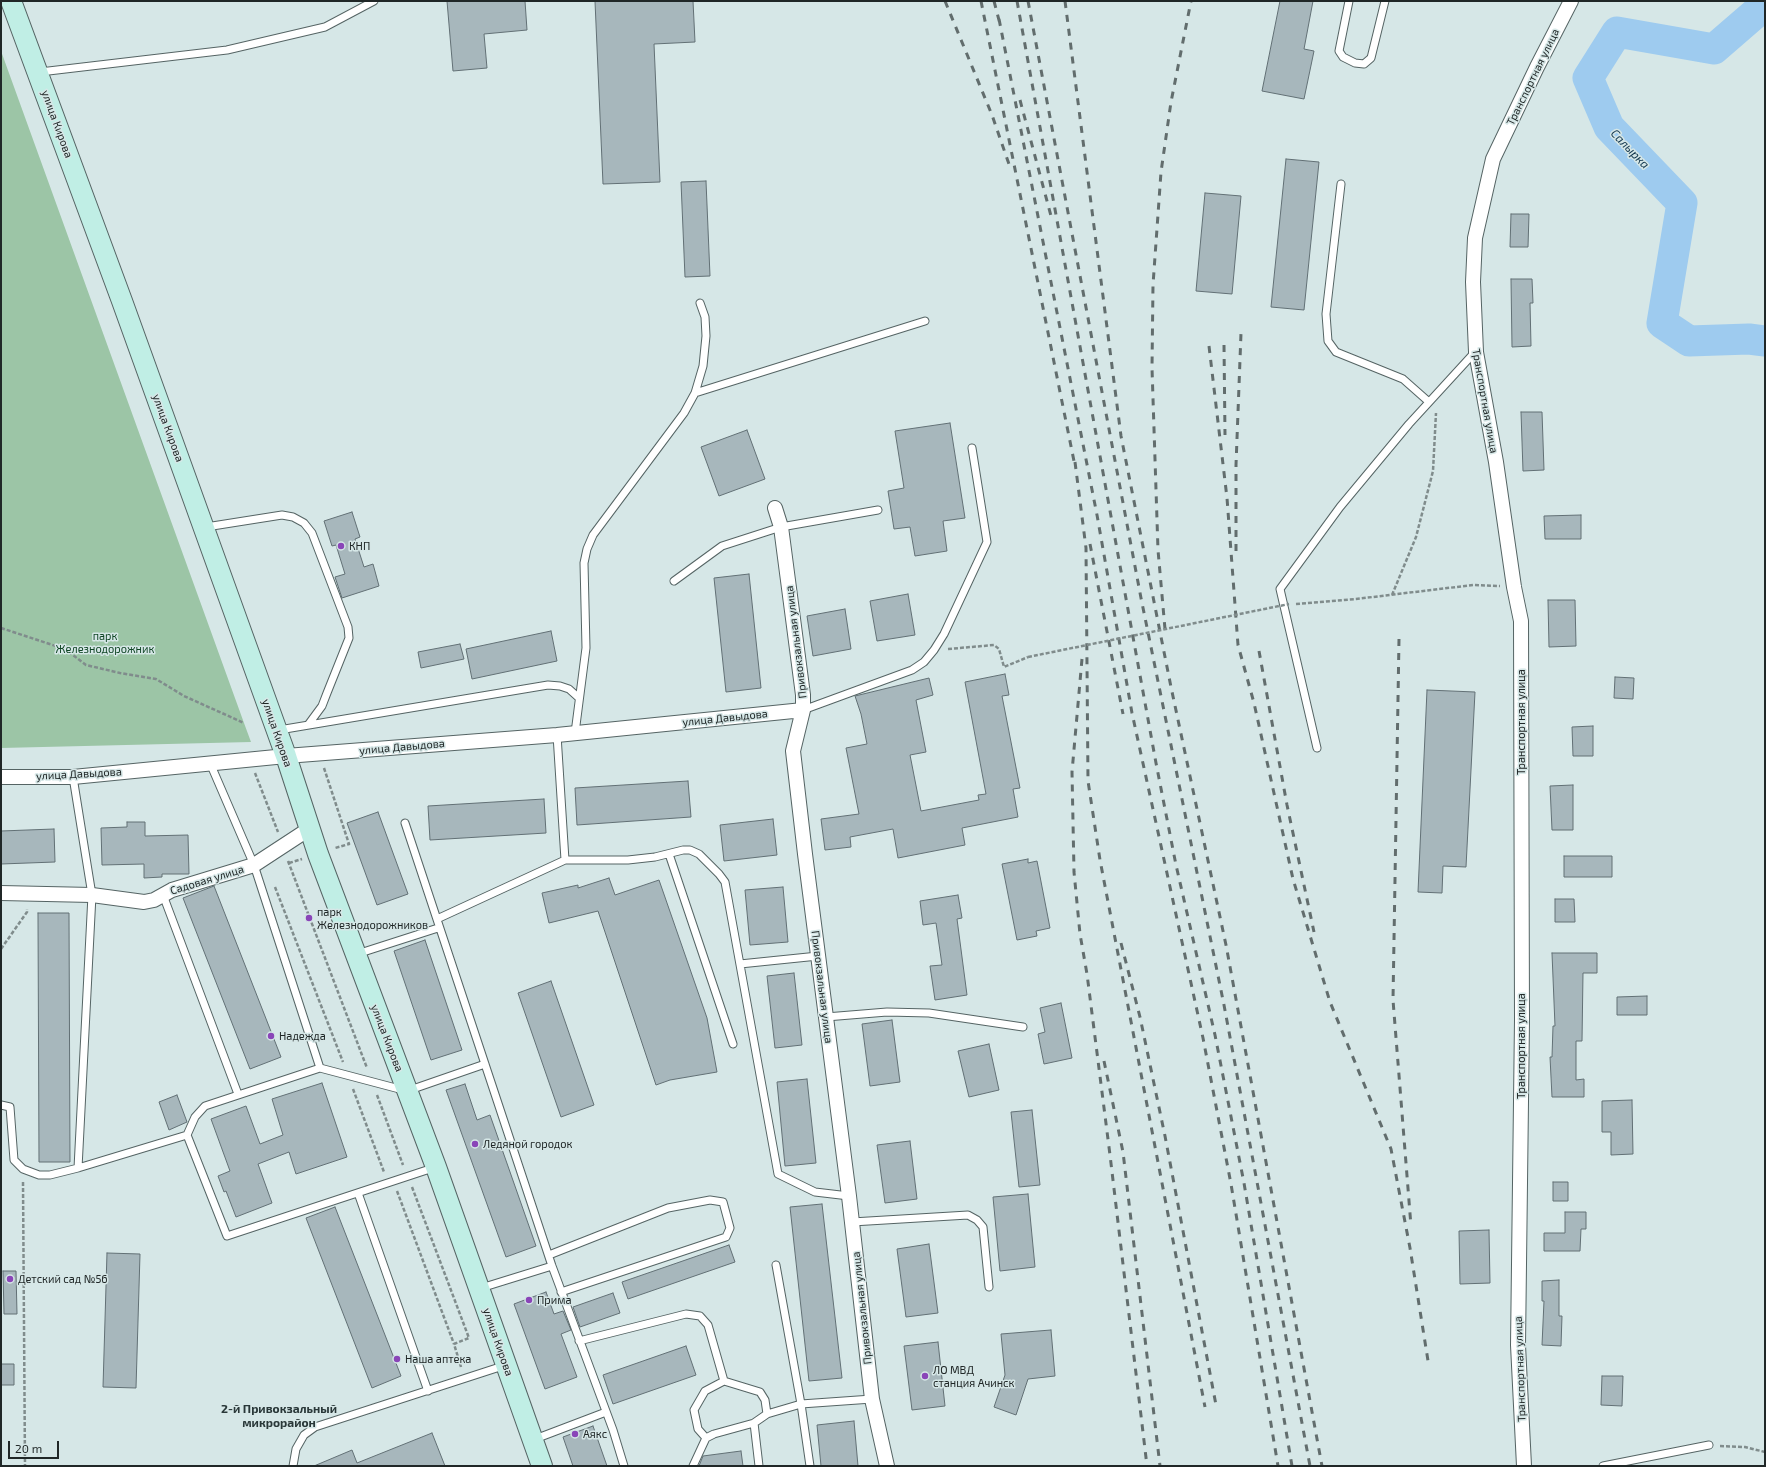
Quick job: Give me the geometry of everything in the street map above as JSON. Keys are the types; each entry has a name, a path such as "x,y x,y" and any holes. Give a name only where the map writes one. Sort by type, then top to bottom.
{"main road":[{"name":"улица Кирова","path":"11,1 122,301 286,756 309,829 436,1167 542,1466"}],"street":[{"name":"Транспортная улица","path":"1524,1466 1518,1345 1522,1020 1521,621 1514,587 1496,462 1476,352 1473,282 1476,238 1494,159 1537,67 1571,1"},
{"name":"Привокзальная улица","path":"775,508 781,527 803,695 803,710 793,751 849,1196 872,1399 887,1466"},
{"name":"улица Давыдова","path":"1,777 73,777 286,756 557,735 803,710"},
{"name":"Садовая улица","path":"1,893 92,895 144,902 154,900 172,890 259,862 309,829"}],"lane":[{"path":"38,72 227,50 324,27 374,1"},
{"path":"1349,1 1339,52 1343,57 1355,63 1364,64 1373,52 1385,1"},
{"path":"1341,184 1326,314 1328,341 1336,352 1403,379 1429,402"},
{"path":"575,733 586,648 584,564 587,549 593,535 684,413 695,393 703,366 706,336 705,317 700,303"},
{"path":"695,393 925,321"},
{"path":"1317,748 1280,589 1340,507 1429,402 1476,352"},
{"path":"803,710 912,670 924,662 934,650 944,634 987,542 972,448"},
{"path":"674,581 722,546 781,527 878,510"},
{"path":"203,528 282,515 293,517 304,523 312,533 348,627 349,638 322,706 308,725"},
{"path":"276,730 548,685 560,686 569,689 579,698"},
{"path":"557,735 565,860"},
{"path":"210,763 259,862 320,1068"},
{"path":"73,777 92,895 78,1168"},
{"path":"405,823 437,919 438,928 552,1266 606,1412 624,1466"},
{"path":"437,919 565,860 628,860 690,850 699,854 725,882 778,1174 815,1192 849,1196"},
{"path":"669,854 733,1044"},
{"path":"163,895 238,1094"},
{"path":"356,954 438,928"},
{"path":"740,964 818,956"},
{"path":"826,1017 887,1012 929,1013 1023,1027"},
{"path":"436,1167 227,1236 187,1135 195,1117 205,1106 320,1068 407,1091 485,1064"},
{"path":"1,1105 10,1107 12,1150 14,1160 23,1169 39,1175 50,1175 78,1168 187,1135"},
{"path":"358,1193 428,1391"},
{"path":"549,1255 668,1208 710,1200 723,1202 730,1228 726,1237 561,1292"},
{"path":"852,1222 968,1215 977,1220 983,1227 989,1287"},
{"path":"776,1265 801,1404 810,1466"},
{"path":"479,1288 552,1266"},
{"path":"580,1341 686,1314 700,1316 708,1325 724,1381"},
{"path":"294,1466 296,1449 304,1435 315,1427 506,1365"},
{"path":"706,1438 698,1429 694,1410 705,1391 724,1381 760,1392 765,1400 767,1414"},
{"path":"693,1466 706,1438 714,1434 754,1424 767,1414 801,1404 872,1399"},
{"path":"533,1440 606,1412"},
{"path":"754,1424 759,1466"},
{"path":"1603,1466 1709,1445"}],"path":[{"path":"1392,595 1416,537 1433,471 1437,394"},
{"path":"934,650 994,645 999,649 1004,667 1028,657 1289,604 1392,595 1472,585 1514,587"},
{"path":"1,628 65,649 86,666 156,679 184,696 244,723"},
{"path":"259,862 391,1182 454,1344"},
{"path":"1,948 27,912 28,894"},
{"path":"23,1169 25,1466"},
{"path":"1709,1445 1745,1447 1765,1452"}],"green space":[{"name":"парк Железнодорожник","path":"1,51 244,723 251,742 1,748"}],"building":[{"path":"447,1 525,1 527,30 484,34 487,68 453,71"},
{"path":"595,1 693,1 695,42 654,44 660,182 603,184"},
{"path":"1280,1 1313,1 1304,49 1314,51 1304,99 1262,91"},
{"path":"1286,159 1319,162 1304,310 1271,307"},
{"path":"706,181 710,276 685,277 681,182"},
{"path":"1205,193 1241,196 1232,294 1196,291"},
{"path":"1511,214 1529,214 1528,247 1510,247"},
{"path":"1511,279 1532,279 1533,303 1530,303 1531,346 1512,347"},
{"path":"1521,412 1542,412 1544,470 1523,471"},
{"path":"950,423 965,518 943,521 947,551 915,556 910,527 894,529 888,491 904,488 895,431"},
{"path":"747,430 765,479 719,496 701,447"},
{"path":"352,512 360,537 355,539 364,567 373,564 379,586 342,598 335,577 345,574 336,545 332,546 324,521"},
{"path":"1581,515 1581,539 1545,539 1544,516"},
{"path":"749,574 761,688 726,692 714,578"},
{"path":"908,594 915,635 877,641 870,601"},
{"path":"1548,600 1575,600 1576,646 1549,647"},
{"path":"845,609 851,649 813,656 807,616"},
{"path":"551,631 557,661 472,679 466,649"},
{"path":"460,644 464,659 421,668 418,652"},
{"path":"1005,674 1009,695 1002,696 1020,788 1013,789 1018,817 962,828 965,845 898,858 893,829 850,837 851,847 825,850 821,819 859,814 846,748 867,744 861,714 855,696 929,678 933,695 916,700 926,752 910,755 921,811 979,800 978,795 986,794 965,682"},
{"path":"1615,677 1634,678 1633,699 1614,698"},
{"path":"1427,690 1475,692 1466,867 1443,866 1442,893 1418,892"},
{"path":"1593,726 1593,756 1573,756 1572,727"},
{"path":"688,781 691,817 577,825 575,788"},
{"path":"1573,785 1573,830 1552,830 1550,786"},
{"path":"544,799 546,833 430,840 428,806"},
{"path":"378,812 408,894 377,905 347,823"},
{"path":"773,819 777,855 724,861 720,825"},
{"path":"127,822 145,822 145,836 188,835 189,874 162,874 162,877 144,878 144,864 102,865 101,828 127,827"},
{"path":"54,829 55,862 1,864 1,831"},
{"path":"1564,856 1612,856 1612,877 1564,877"},
{"path":"1028,859 1028,863 1037,861 1050,928 1036,931 1037,936 1017,940 1002,864"},
{"path":"609,878 615,895 659,880 707,1018 717,1072 670,1080 656,1085 598,911 549,923 542,893 578,885 578,888"},
{"path":"214,886 281,1057 250,1069 183,898"},
{"path":"783,887 788,942 750,945 745,890"},
{"path":"958,895 962,918 957,919 967,995 935,1000 930,966 942,965 936,923 923,925 920,901"},
{"path":"1555,899 1574,899 1575,922 1555,922"},
{"path":"38,913 69,913 70,1162 39,1162"},
{"path":"425,940 462,1050 431,1060 394,951"},
{"path":"1552,953 1597,953 1597,973 1583,973 1582,1041 1576,1041 1576,1080 1584,1079 1584,1097 1552,1097 1550,1057 1552,1057 1553,1026 1555,1026"},
{"path":"794,973 802,1045 775,1048 767,976"},
{"path":"551,981 594,1105 561,1117 518,993"},
{"path":"1647,996 1647,1015 1617,1015 1617,997"},
{"path":"1061,1003 1072,1058 1044,1064 1038,1034 1045,1032 1040,1008"},
{"path":"892,1020 900,1082 870,1086 862,1024"},
{"path":"989,1044 999,1090 969,1097 958,1051"},
{"path":"807,1079 816,1163 785,1166 777,1082"},
{"path":"322,1083 347,1157 296,1174 289,1152 258,1164 272,1203 236,1217 226,1191 224,1192 218,1176 230,1171 211,1119 246,1106 260,1144 283,1135 272,1099"},
{"path":"465,1084 477,1120 490,1115 536,1246 506,1257 446,1090"},
{"path":"177,1095 187,1122 169,1130 159,1102"},
{"path":"1632,1100 1633,1154 1611,1155 1611,1132 1602,1132 1602,1101"},
{"path":"1032,1110 1040,1185 1019,1187 1011,1112"},
{"path":"910,1141 917,1199 885,1203 877,1145"},
{"path":"1553,1182 1568,1182 1568,1201 1553,1201"},
{"path":"1028,1194 1035,1267 1000,1271 993,1197"},
{"path":"822,1204 842,1378 809,1381 790,1207"},
{"path":"335,1207 401,1376 372,1388 306,1218"},
{"path":"1565,1212 1586,1212 1586,1229 1581,1229 1580,1251 1544,1251 1544,1233 1565,1233"},
{"path":"1489,1230 1490,1283 1460,1284 1459,1231"},
{"path":"929,1244 938,1313 906,1317 897,1249"},
{"path":"729,1245 735,1262 628,1299 622,1282"},
{"path":"107,1253 140,1254 136,1388 103,1387"},
{"path":"3,1271 16,1271 17,1314 4,1314"},
{"path":"1559,1280 1559,1316 1562,1316 1561,1346 1542,1345 1544,1301 1542,1301 1542,1281"},
{"path":"546,1292 554,1314 563,1311 571,1330 561,1334 577,1377 545,1389 514,1304"},
{"path":"613,1293 620,1313 580,1327 573,1307"},
{"path":"1051,1330 1055,1376 1028,1379 1016,1415 994,1407 1005,1375 1001,1334"},
{"name":"ЛО МВД станция Ачинск","path":"938,1342 945,1406 912,1410 904,1346"},
{"path":"686,1346 696,1375 613,1404 603,1375"},
{"path":"1,1364 14,1364 14,1385 1,1385"},
{"path":"1602,1376 1623,1376 1622,1406 1601,1405"},
{"path":"854,1421 858,1466 821,1466 817,1425"},
{"path":"593,1426 607,1466 573,1466 563,1437"},
{"path":"432,1433 445,1466 314,1466 352,1450 357,1463"},
{"path":"741,1451 743,1466 699,1466 703,1456"}],"waterway":[{"name":"Салырка","path":"1765,5 1714,49 1617,32 1588,78 1609,127 1682,203 1662,323 1689,341 1749,339 1765,341"}],"railway":[{"path":"945,1 992,115 1011,170"},
{"path":"981,1 1075,466"},
{"path":"994,1 1000,24"},
{"path":"1017,1 1156,763 1176,865 1215,1035 1244,1183 1292,1466"},
{"path":"1028,1 1141,598 1224,1005 1310,1466"},
{"path":"1065,1 1121,436 1171,687 1226,945 1322,1466"},
{"path":"1165,629 1158,550 1152,368 1153,285 1161,172 1171,102 1191,1"},
{"path":"999,19 1097,515 1132,713 1203,1038 1231,1184 1278,1466"},
{"path":"1020,100 1051,216"},
{"path":"1236,551 1236,465 1241,333"},
{"path":"1224,345 1225,435"},
{"path":"1209,346 1227,498 1238,645 1254,703 1293,879 1330,1002 1391,1149 1410,1248 1429,1367"},
{"path":"1075,462 1086,548 1088,781 1100,860 1205,1407"},
{"path":"1090,544 1123,714"},
{"path":"1399,639 1393,1000 1411,1226"},
{"path":"1259,651 1287,805 1314,932"},
{"path":"1082,659 1072,772 1074,872 1080,934 1087,974 1110,1155 1147,1466"},
{"path":"1121,943 1140,1017 1165,1136 1216,1405"},
{"path":"1104,1061 1123,1152 1160,1466"}],"place":[{"name":"КНП","path":"341,546"},
{"name":"парк Железнодорожников","path":"309,918"},
{"name":"Надежда","path":"271,1036"},
{"name":"Ледяной городок","path":"475,1144"},
{"name":"Детский сад №56","path":"10,1279"},
{"name":"Прима","path":"529,1300"},
{"name":"Наша аптека","path":"397,1359"},
{"name":"ЛО МВД станция Ачинск","path":"925,1376"},
{"name":"Аякс","path":"575,1434"}],"district":[{"name":"2-й Привокзальный микрорайон","path":"279,1416"}]}
